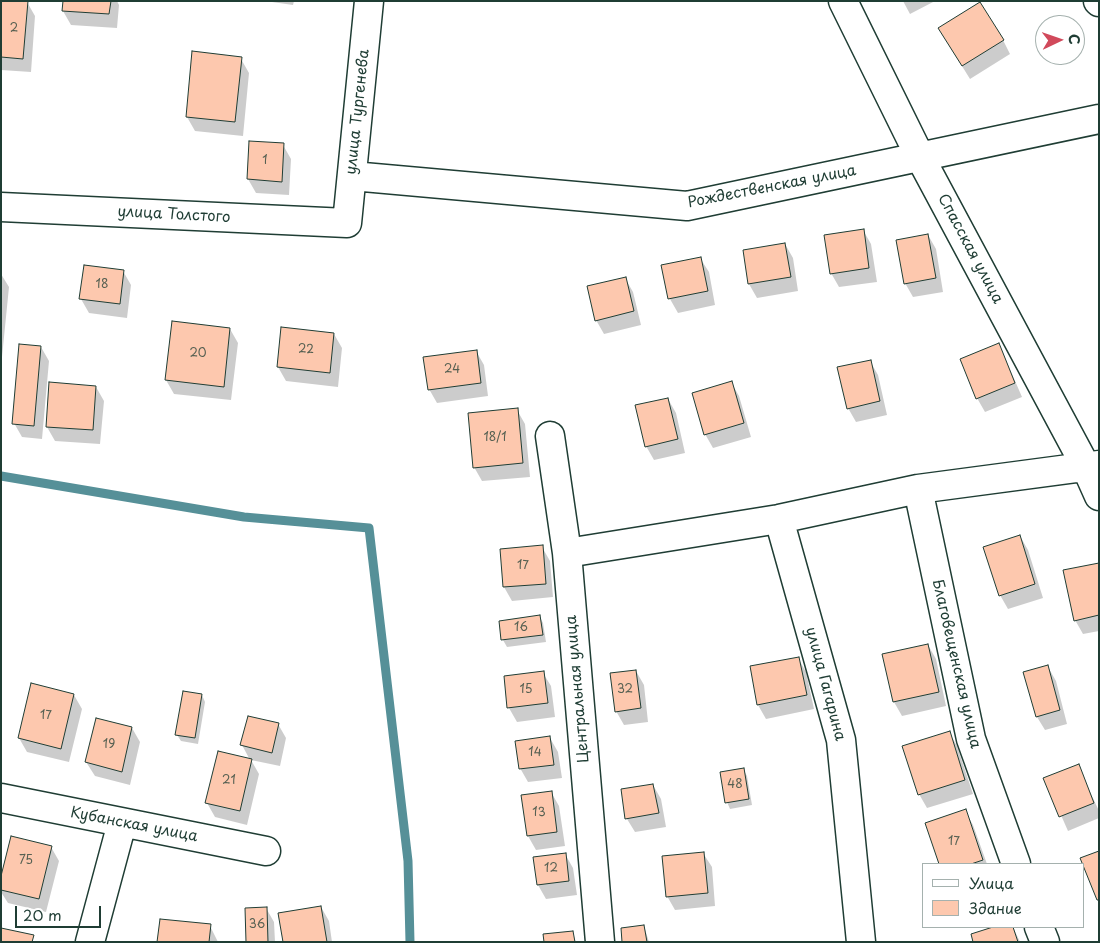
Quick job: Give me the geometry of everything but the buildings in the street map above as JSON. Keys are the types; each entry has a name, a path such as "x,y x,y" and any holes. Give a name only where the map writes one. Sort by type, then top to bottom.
{"street":[{"name":"улица Тургенева","path":"347,223 369,1"},
{"name":"Спасская улица","path":"843,1 920,157 1092,466 1099,496"},
{"name":"Рождественская улица","path":"352,176 688,206 1099,119"},
{"name":"улица Толстого","path":"1,206 347,223"},
{"name":"Центральная улица","path":"550,436 567,553 600,942"},
{"path":"567,553 779,519 918,489 1092,466"},
{"name":"Благовещенская улица","path":"918,489 971,739 1016,863"},
{"name":"улица Гагарина","path":"779,519 841,740 861,942"},
{"name":"Кубанская улица","path":"1,798 266,851"},
{"path":"90,942 122,823"},
{"path":"1039,928 1044,942"}],"waterway":[{"path":"1,476 244,517 369,528 408,861 410,942"}]}
